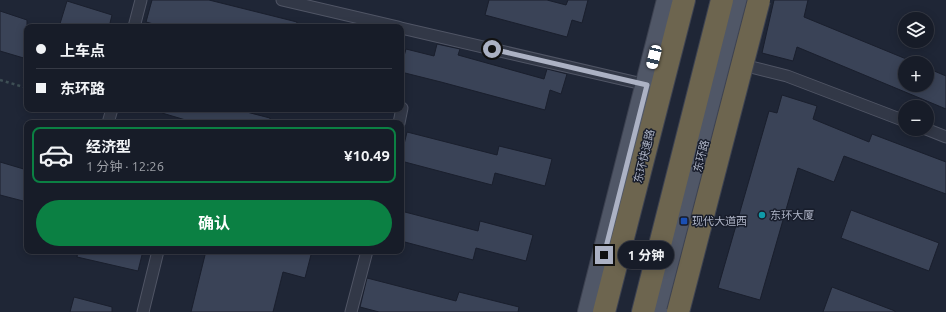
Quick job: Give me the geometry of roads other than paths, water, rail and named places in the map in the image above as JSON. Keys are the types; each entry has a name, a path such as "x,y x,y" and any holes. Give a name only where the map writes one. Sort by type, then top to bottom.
{"highway":[{"name":"东环快速路","path":"604,312 684,0"},
{"path":"643,312 722,0"},
{"path":"678,312 760,0"}],"main road":[{"path":"589,312 668,0"},
{"name":"东环路","path":"661,312 741,0"}],"lane":[{"path":"135,24 141,0"},
{"path":"282,0 385,24"},
{"path":"404,29 647,85"},
{"path":"726,61 786,76 898,118"},
{"path":"934,132 946,137"},
{"path":"143,312 157,254"},
{"path":"351,312 367,254"}],"place":[{"name":"东环大厦","path":"762,215"},
{"name":"现代大道西","path":"684,221"}]}
